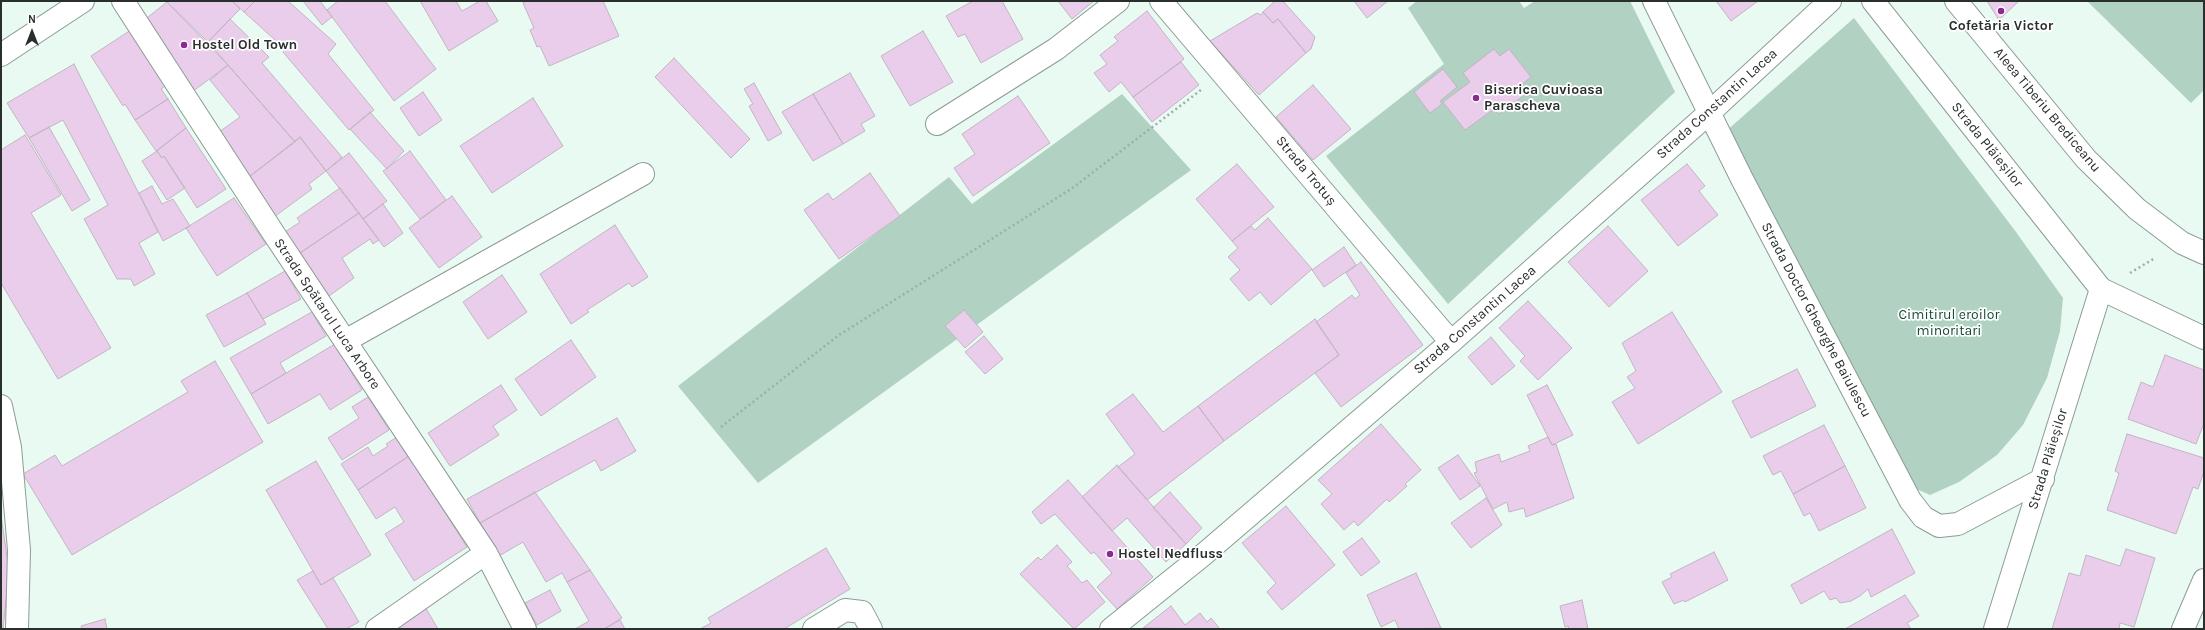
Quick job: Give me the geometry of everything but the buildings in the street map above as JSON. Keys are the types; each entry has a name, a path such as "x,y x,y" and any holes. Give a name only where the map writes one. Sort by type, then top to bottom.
{"street":[{"path":"1,55 83,1"},
{"name":"Strada Spătarul Luca Arbore","path":"123,1 345,341 486,553 525,629"},
{"path":"938,124 1056,49 1118,1"},
{"name":"Strada Trotuș","path":"1161,1 1451,342"},
{"name":"Strada Doctor Gheorghe Baiulescu","path":"1654,1 1709,113 1910,500 1923,517 1939,526 1958,524 2042,479"},
{"name":"Strada Constantin Lacea","path":"1111,629 1203,555 1451,342 1709,113 1830,1"},
{"name":"Strada Plăieșilor","path":"1873,1 2101,289 2204,338"},
{"name":"Aleea Tiberiu Brediceanu","path":"1956,1 2086,159 2137,209 2182,243 2204,253"},
{"path":"345,341 643,174"},
{"name":"Strada Plăieșilor","path":"1995,629 2101,289"},
{"path":"1,406 10,447 19,550 17,629"},
{"path":"377,629 486,553"},
{"path":"2183,629 2204,580"},
{"path":"814,629 846,610 862,612 871,629"}],"path":[{"path":"721,427 839,335 1071,190 1223,73"},
{"path":"2101,289 2182,243"}],"green space":[{"path":"1417,1 1519,1 1524,8 1535,1 1630,1 1675,92 1448,304 1326,156 1444,64 1408,8"},
{"path":"2087,1 2204,1 2204,90 2191,103"},
{"name":"Cimitirul eroilor minoritari","path":"1854,18 2016,232 2063,298 2060,331 2047,378 2023,425 1997,455 1959,482 1930,495 1914,488 1724,133"},
{"path":"1122,94 1191,170 758,483 678,386 949,177 972,204"}],"place":[{"name":"Cofetăria Victor","path":"2001,11"},
{"name":"Hostel Old Town","path":"184,45"},
{"name":"Biserica Cuvioasa Parascheva","path":"1476,98"},
{"name":"Hostel Nedfluss","path":"1110,554"}]}
